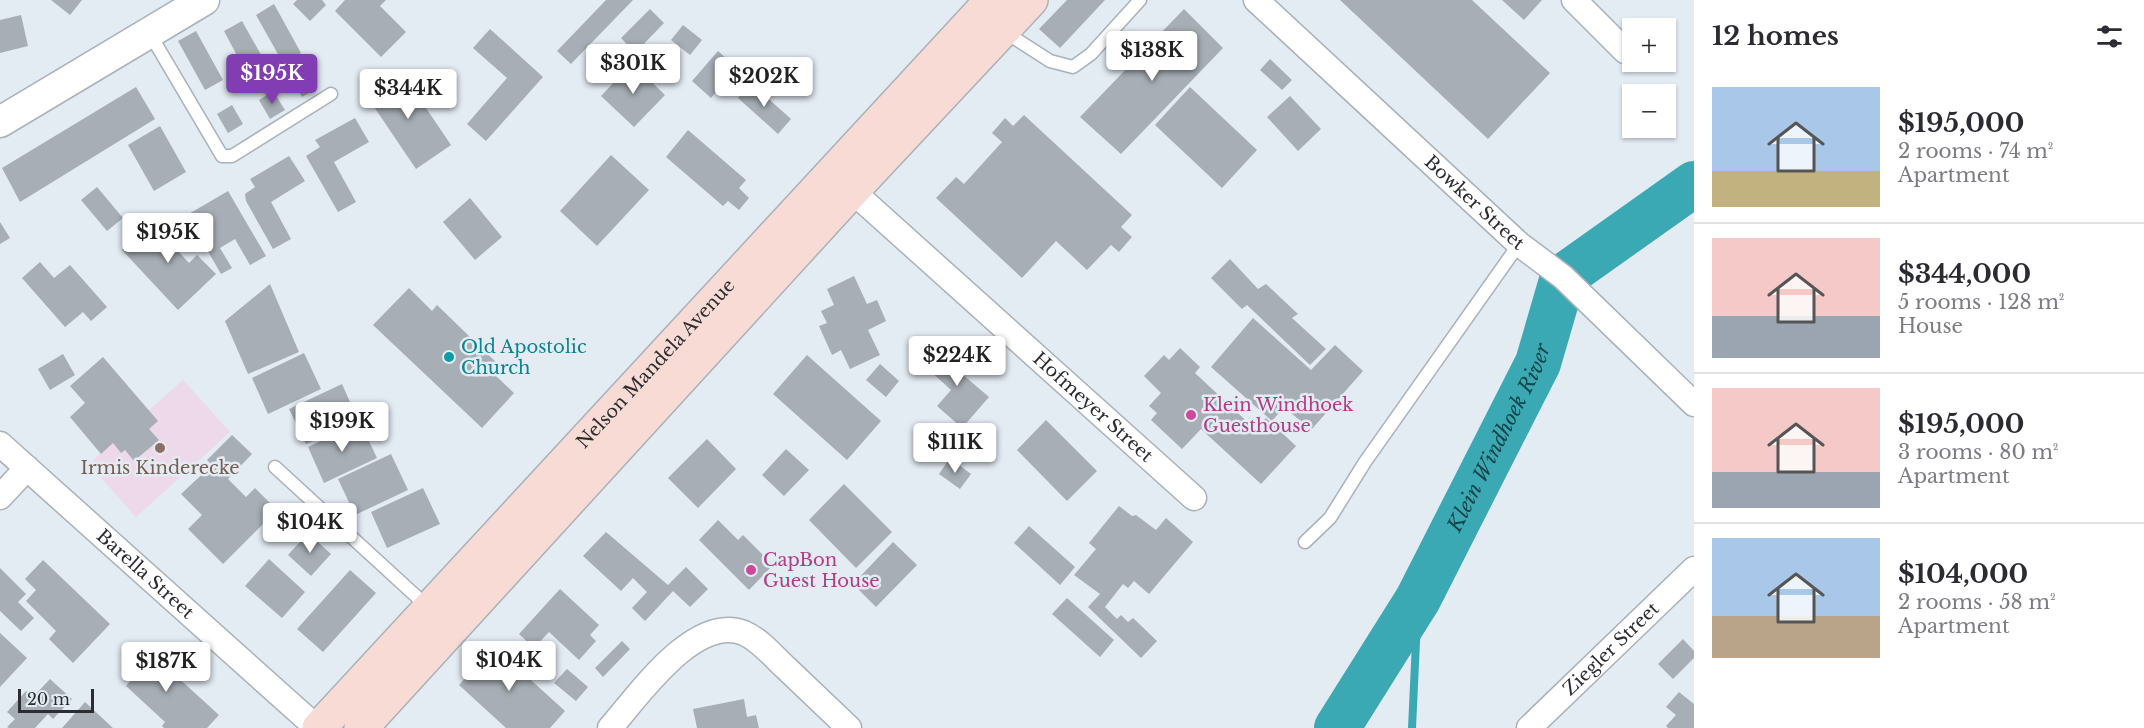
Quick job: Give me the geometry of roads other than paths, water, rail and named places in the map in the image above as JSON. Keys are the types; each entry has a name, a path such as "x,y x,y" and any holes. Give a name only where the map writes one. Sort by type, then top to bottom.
{"main road":[{"name":"Nelson Mandela Avenue","path":"361,728 842,182 992,0"},
{"name":"Nelson Mandela Avenue","path":"318,728 429,608 842,182 1003,30 1031,0"}],"street":[{"path":"0,122 204,0"},
{"name":"Bowker Street","path":"1256,0 1519,244 1563,277 1694,404"},
{"path":"1574,0 1622,48"},
{"name":"Hofmeyer Street","path":"842,182 1194,498"},
{"name":"Barella Street","path":"0,444 318,728"},
{"path":"0,497 27,468"},
{"name":"Ziegler Street","path":"1529,728 1694,569"},
{"path":"610,728 670,659 698,639 720,630 743,632 761,644 849,728"}],"lane":[{"path":"1003,30 1050,62 1073,67 1091,54 1140,0"},
{"path":"150,34 222,156 232,156 331,94"},
{"path":"1305,542 1330,518 1365,462 1519,244"},
{"path":"275,466 429,608"}],"waterway":[{"name":"Klein Windhoek River","path":"1337,728 1418,599 1538,363 1563,277 1694,184"},
{"path":"1412,728 1418,599"}],"place":[{"name":"Old Apostolic Church","path":"449,357"},
{"name":"Klein Windhoek Guesthouse","path":"1191,415"},
{"name":"Irmis Kinderecke","path":"160,448"},
{"name":"CapBon Guest House","path":"751,570"}]}
